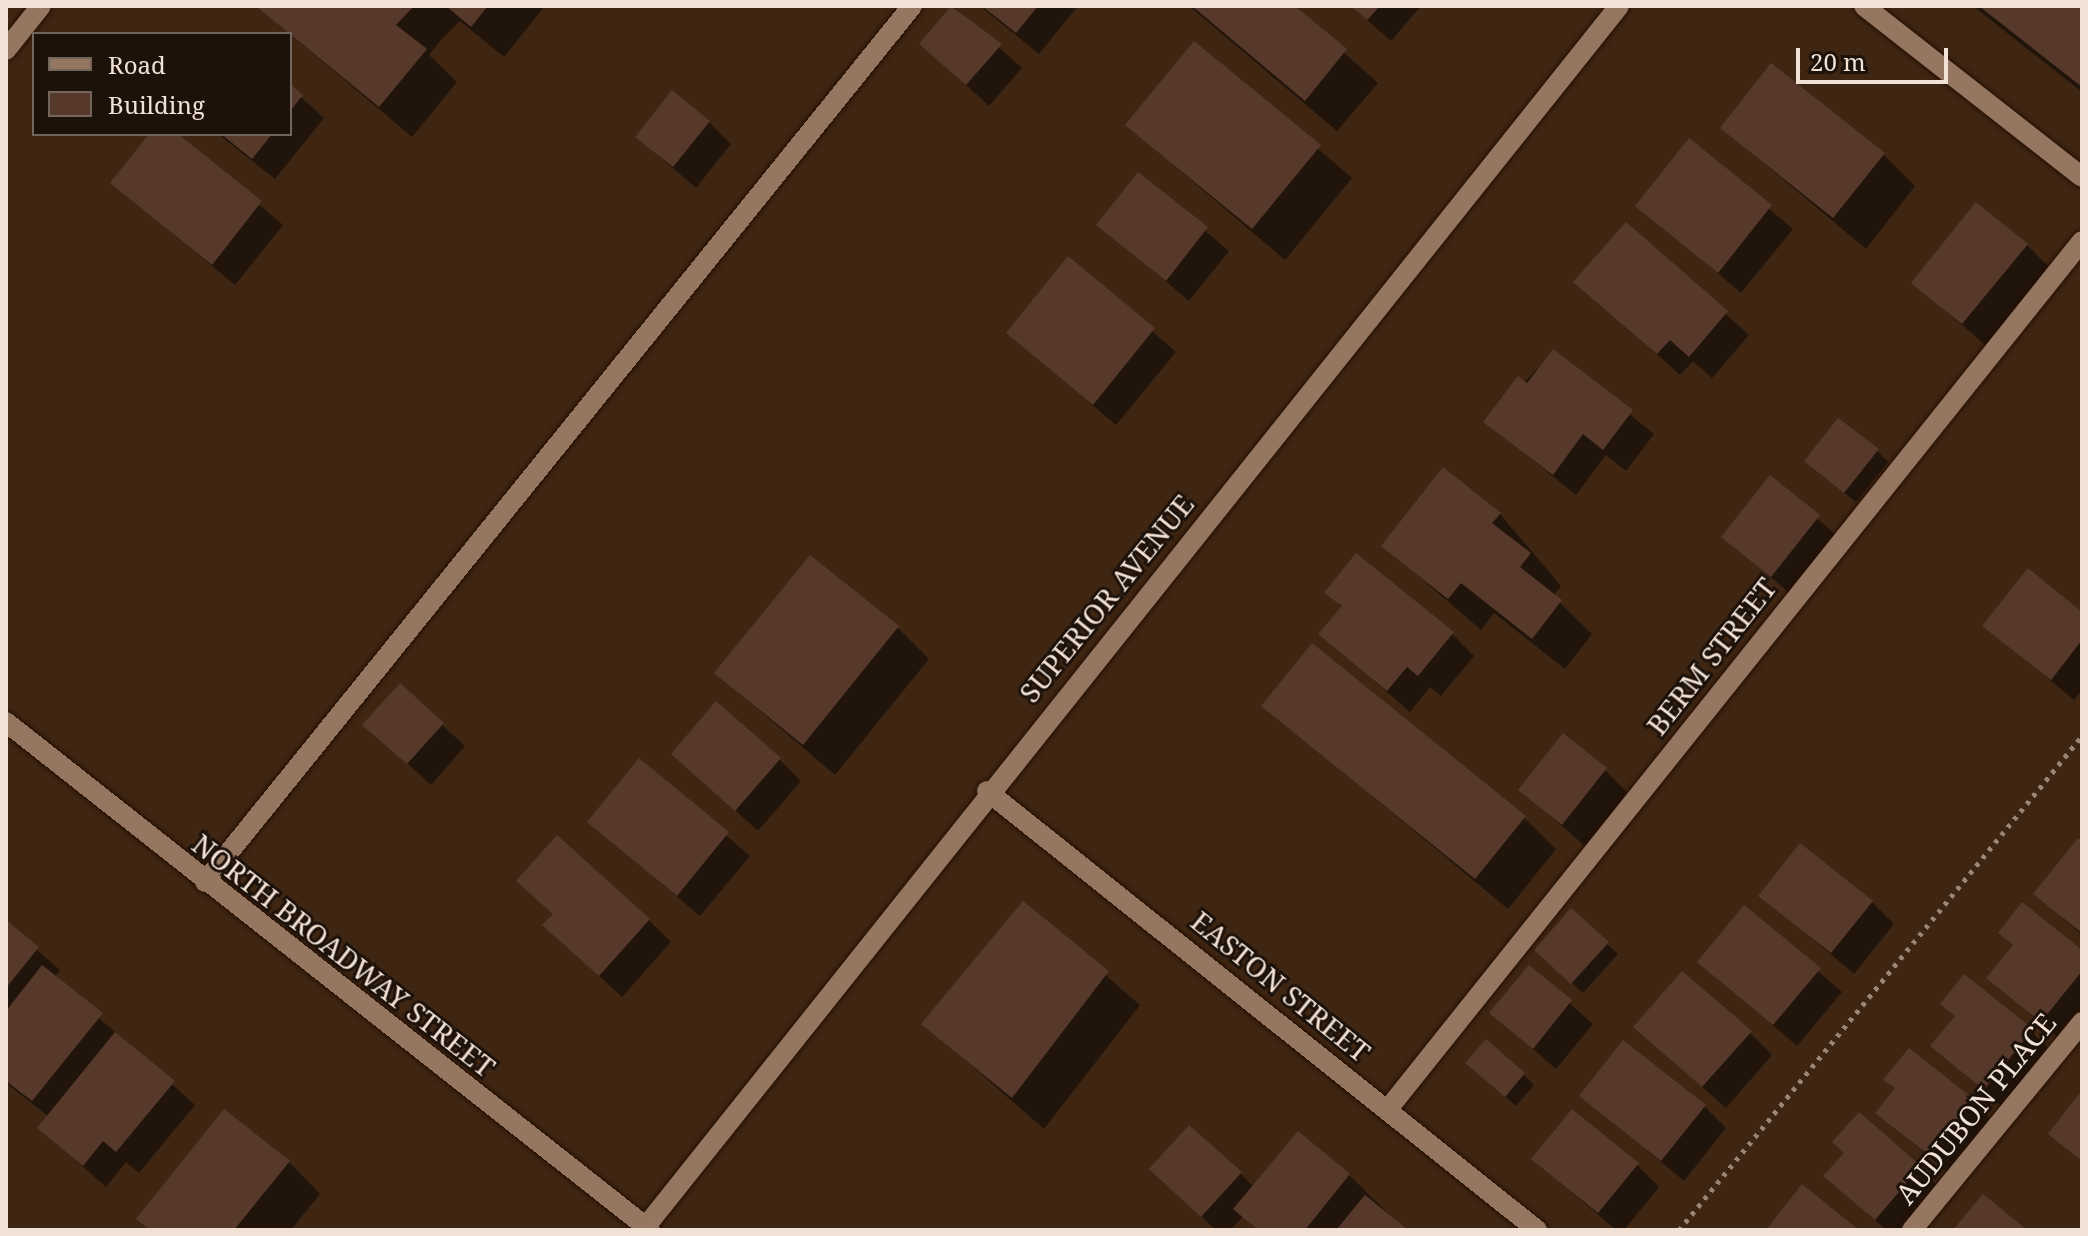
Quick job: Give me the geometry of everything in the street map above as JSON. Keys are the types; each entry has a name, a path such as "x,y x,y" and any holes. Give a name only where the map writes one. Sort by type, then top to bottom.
{"street":[{"path":"6,50 41,6"},
{"path":"205,882 912,6"},
{"name":"SUPERIOR AVENUE","path":"646,1229 987,791 1619,6"},
{"path":"1864,6 2082,177"},
{"name":"BERM STREET","path":"1388,1109 2082,241"},
{"name":"NORTH BROADWAY STREET","path":"6,722 646,1229"},
{"name":"EASTON STREET","path":"987,791 1537,1230"},
{"name":"AUDUBON PLACE","path":"1912,1230 2082,1022"}],"path":[{"path":"1679,1230 2082,736"}],"building":[{"path":"256,6 414,6 396,25 427,49 379,107 292,36 292,32 288,32"},
{"path":"446,6 488,6 471,27"},
{"path":"951,6 1002,44 966,85 919,44"},
{"path":"982,6 1038,6 1016,33"},
{"path":"1192,6 1295,6 1347,49 1305,101"},
{"path":"1351,6 1380,6 1367,20"},
{"path":"1979,6 2082,6 2082,87"},
{"path":"1194,41 1321,145 1252,229 1125,125"},
{"path":"1771,63 1885,153 1833,218 1720,128"},
{"path":"292,86 303,95 292,109"},
{"path":"672,90 710,121 673,167 635,137"},
{"path":"147,136 181,136 262,201 212,265 110,183"},
{"path":"223,136 270,136 252,159"},
{"path":"1689,138 1772,205 1718,273 1635,206"},
{"path":"1138,172 1208,227 1166,281 1096,225"},
{"path":"1976,202 2028,244 1962,324 1911,283"},
{"path":"1626,222 1728,311 1689,357 1670,340 1657,354 1573,282"},
{"path":"1068,256 1155,328 1093,405 1006,333"},
{"path":"1553,349 1633,410 1603,450 1583,434 1553,475 1483,422 1518,376 1527,383"},
{"path":"1838,418 1879,449 1844,493 1804,461"},
{"path":"1443,467 1501,513 1492,523 1531,553 1520,567 1562,600 1532,639 1461,583 1448,599 1381,546"},
{"path":"1770,475 1820,515 1771,577 1721,537"},
{"path":"1356,553 1454,632 1418,676 1407,667 1387,691 1318,634 1342,606 1324,593"},
{"path":"810,555 899,626 803,745 714,673"},
{"path":"2028,568 2082,612 2082,640 2051,680 1982,626"},
{"path":"1312,643 1526,816 1475,879 1261,706"},
{"path":"400,683 444,723 407,764 362,725"},
{"path":"716,701 781,758 735,811 671,754"},
{"path":"1563,733 1607,768 1562,825 1518,790"},
{"path":"639,758 729,832 677,896 587,822"},
{"path":"557,835 650,919 599,976 542,925 553,914 516,881"},
{"path":"2078,838 2082,841 2082,933 2033,894"},
{"path":"1800,843 1873,901 1831,953 1758,896"},
{"path":"1023,901 1109,971 1012,1098 921,1024"},
{"path":"2022,902 2082,950 2082,971 2041,1022 1986,978 2013,945 1998,933"},
{"path":"1744,905 1821,968 1773,1025 1697,962"},
{"path":"1571,908 1609,942 1571,984 1534,950"},
{"path":"6,920 39,947 6,988"},
{"path":"42,965 103,1013 32,1101 6,1081 6,1011"},
{"path":"1529,965 1572,1000 1533,1049 1489,1013"},
{"path":"1682,971 1752,1031 1702,1087 1633,1027"},
{"path":"1964,974 2033,1029 1984,1090 1930,1046 1955,1016 1940,1004"},
{"path":"115,1032 175,1081 116,1152 103,1141 83,1166 37,1128"},
{"path":"1486,1039 1525,1073 1505,1097 1465,1063"},
{"path":"1623,1040 1706,1105 1661,1161 1579,1096"},
{"path":"1909,1048 1975,1100 1930,1156 1875,1113 1895,1088 1883,1080"},
{"path":"2082,1090 2082,1161 2048,1134"},
{"path":"224,1109 290,1161 234,1230 150,1230 136,1219"},
{"path":"1572,1109 1639,1163 1598,1213 1531,1159"},
{"path":"1859,1112 1921,1166 1875,1220 1823,1176 1844,1153 1832,1142"},
{"path":"1189,1125 1242,1172 1201,1217 1149,1169"},
{"path":"1298,1131 1350,1174 1305,1230 1258,1230 1233,1209"},
{"path":"1802,1184 1859,1230 1766,1230"},
{"path":"1983,1194 2027,1230 1953,1230"},
{"path":"1365,1195 1408,1230 1336,1230"}]}
